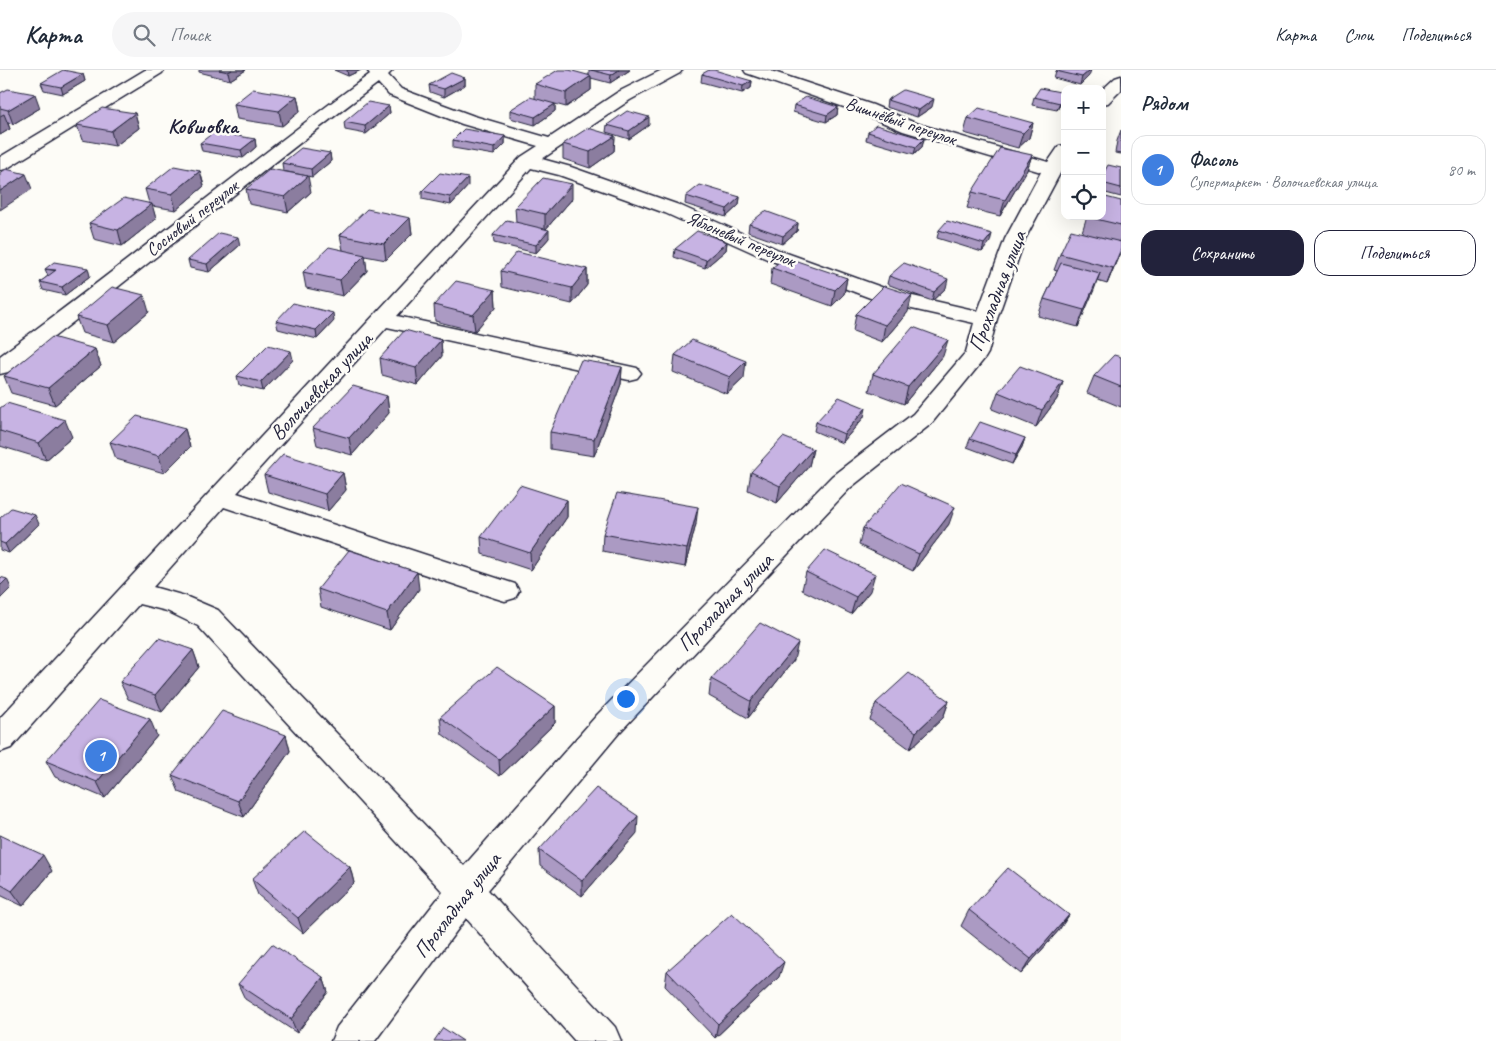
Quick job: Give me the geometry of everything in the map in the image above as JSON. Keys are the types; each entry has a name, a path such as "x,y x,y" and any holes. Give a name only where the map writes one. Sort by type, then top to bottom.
{"street":[{"path":"0,165 156,70"},
{"name":"Волочаевская улица","path":"4,728 134,592 219,496 527,161 624,96 674,70"},
{"name":"Вишнёвый переулок","path":"752,70 867,109 909,127 1058,160"},
{"path":"379,71 396,92 468,120 550,144"},
{"name":"Сосновый переулок","path":"0,367 79,308 379,71"},
{"path":"1106,96 1121,81"},
{"name":"Прохладная улица","path":"351,1041 465,891 608,724 841,482 922,419 977,354 986,318 1015,238 1058,160"},
{"name":"Яблоневый переулок","path":"527,161 565,171 672,209 774,254 888,296 986,318"},
{"path":"382,319 629,373"},
{"path":"219,496 505,591"},
{"path":"134,592 175,603 208,618 465,891 600,1041"}],"building":[{"path":"63,70 83,74 61,87 41,83"},
{"path":"558,70 569,70 591,76 566,93 535,84"},
{"path":"591,70 619,70 611,75"},
{"path":"709,70 752,81 743,86 702,74"},
{"path":"1057,70 1090,70 1082,77"},
{"path":"451,73 465,78 444,89 429,85"},
{"path":"1040,88 1061,92 1060,103 1034,97"},
{"path":"8,89 35,94 8,110 0,108 0,93"},
{"path":"253,89 297,96 279,111 234,104"},
{"path":"903,90 934,99 919,110 887,100"},
{"path":"530,97 555,104 535,117 510,110"},
{"path":"806,97 838,107 827,115 794,105"},
{"path":"368,102 389,106 365,126 344,122"},
{"path":"102,108 135,113 111,131 77,125"},
{"path":"979,108 1033,123 1023,133 968,118"},
{"path":"627,111 649,117 629,131 607,125"},
{"path":"876,125 924,139 916,147 868,132"},
{"path":"588,128 615,136 590,152 563,144"},
{"path":"464,129 505,136 494,148 453,140"},
{"path":"214,132 255,139 241,150 200,143"},
{"path":"301,148 330,153 311,169 282,163"},
{"path":"1000,148 1032,155 1005,200 972,192"},
{"path":"1108,165 1121,168 1121,188 1106,184 1106,169"},
{"path":"174,166 200,171 172,194 145,189"},
{"path":"6,169 26,174 0,191 0,173"},
{"path":"270,169 308,176 285,197 246,189"},
{"path":"440,173 468,178 450,197 422,191"},
{"path":"543,178 572,184 545,214 515,207"},
{"path":"700,185 740,197 727,209 686,196"},
{"path":"1106,197 1121,201 1121,225 1100,220 1106,220"},
{"path":"124,198 152,204 118,230 89,223"},
{"path":"367,209 410,218 384,244 340,235"},
{"path":"765,211 798,223 783,236 749,224"},
{"path":"507,220 549,230 536,245 493,235"},
{"path":"947,221 992,234 984,244 939,230"},
{"path":"1071,230 1121,242 1121,249 1113,268 1060,254"},
{"path":"697,231 727,242 706,260 675,249"},
{"path":"219,233 238,237 207,264 188,260"},
{"path":"329,247 365,255 340,280 303,272"},
{"path":"517,252 587,269 572,288 501,271"},
{"path":"785,257 847,278 835,290 772,268"},
{"path":"54,262 88,268 62,287 40,282 56,270 45,269"},
{"path":"904,263 948,279 934,292 889,276"},
{"path":"1061,263 1100,273 1084,310 1044,299"},
{"path":"456,281 495,290 473,315 434,305"},
{"path":"884,286 912,295 885,325 856,314"},
{"path":"112,287 144,295 108,325 76,317"},
{"path":"293,303 333,313 316,330 276,321"},
{"path":"913,327 948,340 908,387 873,374"},
{"path":"405,330 441,340 416,368 380,358"},
{"path":"52,337 95,349 48,388 4,376"},
{"path":"692,340 746,361 730,377 675,355"},
{"path":"268,345 291,351 261,382 237,376"},
{"path":"1114,355 1121,357 1121,387 1094,376"},
{"path":"581,360 622,367 594,439 550,432"},
{"path":"1020,366 1063,382 1042,410 998,392"},
{"path":"353,386 387,396 349,438 313,428"},
{"path":"839,397 866,408 844,434 816,422"},
{"path":"7,403 65,420 39,443 0,431 0,408"},
{"path":"137,416 185,429 159,456 110,442"},
{"path":"980,422 1025,438 1016,455 970,439"},
{"path":"783,437 813,449 780,486 751,472"},
{"path":"283,454 343,473 325,494 264,475"},
{"path":"901,483 955,507 919,554 863,528"},
{"path":"520,485 567,500 530,553 481,537"},
{"path":"617,493 698,507 687,549 603,534"},
{"path":"11,508 35,515 5,544 0,542 0,518"},
{"path":"349,550 417,572 387,613 318,589"},
{"path":"825,550 875,574 856,597 806,572"},
{"path":"0,577 7,579 0,586"},
{"path":"760,623 798,643 751,701 711,679"},
{"path":"159,638 193,650 155,695 120,682"},
{"path":"497,667 555,706 499,759 440,717"},
{"path":"909,673 949,701 916,732 876,703"},
{"path":"99,700 150,719 97,782 46,761"},
{"path":"222,711 286,735 238,801 172,775"},
{"path":"596,788 638,816 582,881 539,850"},
{"path":"305,831 350,867 298,918 252,879"},
{"path":"0,835 43,855 12,891 0,884"},
{"path":"1008,868 1069,915 1031,959 969,910"},
{"path":"732,913 784,962 718,1024 667,971"},
{"path":"272,944 323,977 291,1019 238,984"},
{"path":"443,1028 463,1041 434,1041"}],"place":[{"name":"Фасоль","path":"101,756"}],"district":[{"name":"Ковшовка","path":"203,126"}]}
